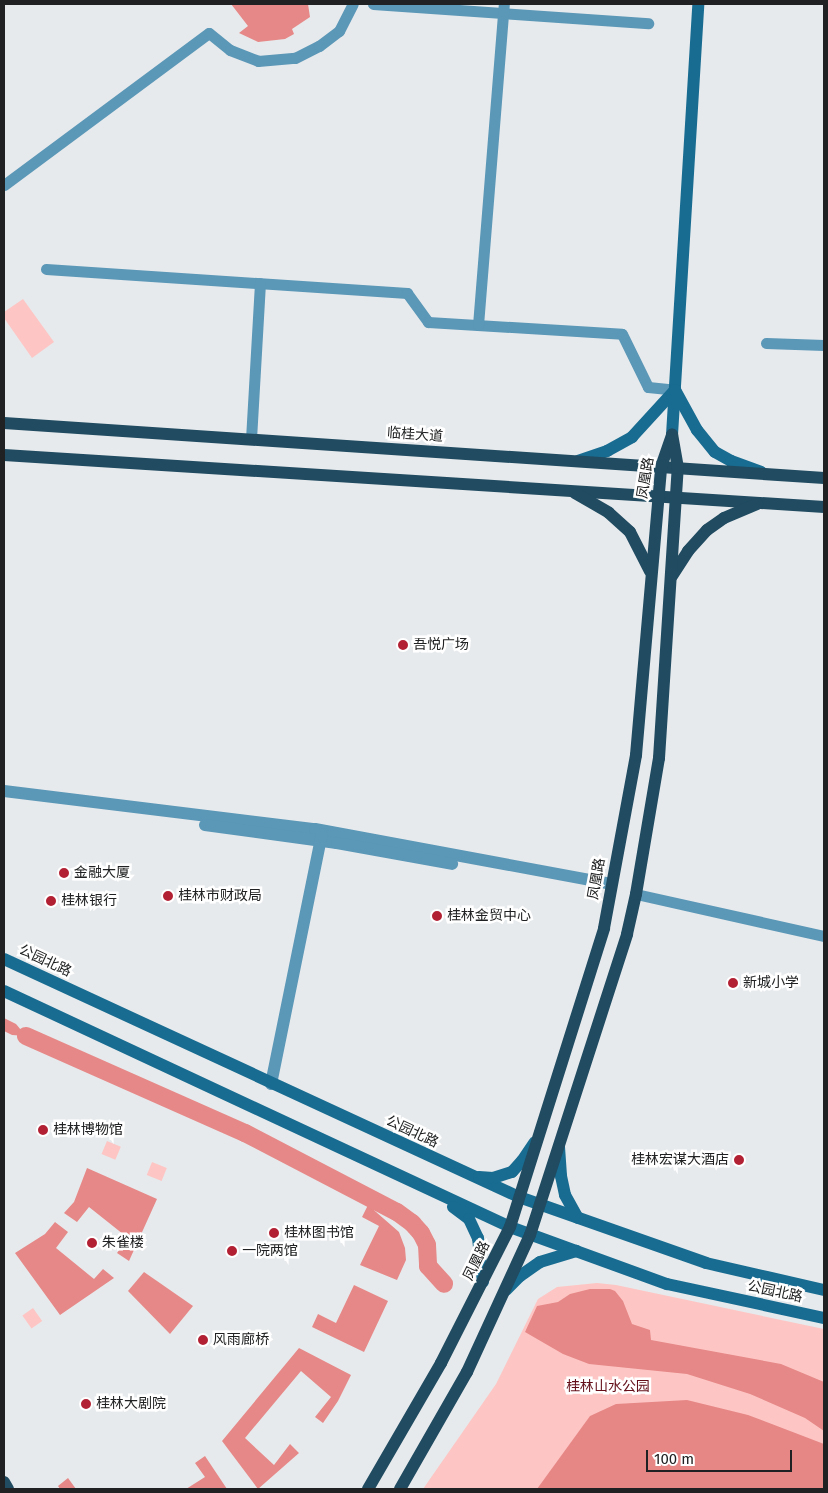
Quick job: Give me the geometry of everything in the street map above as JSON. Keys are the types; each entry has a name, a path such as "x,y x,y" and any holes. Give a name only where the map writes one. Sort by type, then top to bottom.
{"main road":[{"path":"672,435 698,4"},
{"path":"578,461 608,451 632,437 675,390"},
{"path":"675,390 697,430 715,452 731,461 765,474"},
{"name":"临桂大道","path":"4,423 824,478"},
{"name":"凤凰路","path":"368,1489 441,1363 510,1227 604,928 636,755 661,467 672,435"},
{"name":"凤凰路","path":"400,1489 467,1372 530,1235 627,934 636,894 659,758 678,468 672,435"},
{"path":"4,455 824,507"},
{"path":"572,491 609,513 630,532 652,574"},
{"path":"671,578 688,551 707,530 724,518 759,503"},
{"name":"公园北路","path":"4,959 519,1197 706,1263 824,1290"},
{"name":"公园北路","path":"4,991 530,1235 667,1284 824,1318"},
{"path":"475,1177 492,1178 512,1172 538,1137"},
{"path":"559,1144 561,1176 565,1196 578,1218"},
{"path":"436,1193 469,1219 478,1238 483,1282"},
{"path":"504,1291 520,1276 540,1262 576,1251"},
{"path":"4,1482 8,1489"}],"street":[{"path":"4,185 209,33 230,50 258,60 295,58 319,46 339,30 353,4"},
{"path":"373,4 503,9 648,23"},
{"path":"478,325 503,9"},
{"path":"46,269 407,293 428,322 622,334 648,387 675,390"},
{"path":"251,439 260,283"},
{"path":"766,343 824,345"},
{"path":"4,791 318,835 610,888"},
{"path":"4,800 318,835"},
{"path":"269,1083 318,835"},
{"path":"636,894 824,936"}],"green space":[{"path":"23,299 54,342 32,358 4,318 4,312"},
{"path":"107,1141 121,1147 115,1160 102,1154"},
{"path":"152,1162 167,1168 162,1181 147,1175"},
{"name":"桂林山水公园","path":"597,1283 616,1285 824,1329 824,1489 423,1489 496,1384 538,1299 557,1287"},
{"path":"33,1308 42,1321 32,1329 22,1315"}],"shaded area":[{"path":"231,4 308,4 310,17 292,29 294,34 285,39 258,42 239,33 248,26"},
{"path":"4,1018 16,1024 26,1036 12,1035 4,1031"},
{"path":"87,1168 157,1199 129,1261 117,1253 128,1238 89,1207 77,1222 64,1213 74,1202"},
{"path":"368,1205 399,1232 405,1248 406,1260 397,1280 360,1265 379,1226 362,1217"},
{"path":"55,1222 68,1232 56,1248 94,1279 103,1269 114,1278 60,1315 15,1253 45,1234"},
{"path":"144,1272 193,1306 170,1334 128,1291"},
{"path":"354,1285 388,1301 364,1352 312,1327 318,1314 336,1323"},
{"path":"590,1289 610,1289 615,1291 623,1301 632,1324 650,1330 651,1340 781,1364 824,1382 824,1431 805,1418 750,1394 687,1374 589,1364 563,1354 525,1332 537,1306 558,1302 570,1294"},
{"path":"299,1348 351,1375 338,1401 323,1423 315,1417 331,1397 301,1371 245,1438 274,1465 290,1444 299,1453 258,1489 222,1441"},
{"path":"687,1400 748,1415 824,1444 824,1489 537,1489 590,1416 616,1404"},
{"path":"205,1456 227,1489 186,1489 205,1477 195,1463"},
{"path":"68,1478 76,1489 60,1489 58,1486"}],"waterway":[{"path":"26,1036 245,1133 397,1212 412,1223 421,1233 427,1245 428,1266 444,1284"}],"place":[{"name":"吾悦广场","path":"403,645"},
{"name":"金融大厦","path":"64,873"},
{"name":"桂林市财政局","path":"168,896"},
{"name":"桂林银行","path":"51,901"},
{"name":"桂林金贸中心","path":"437,916"},
{"name":"新城小学","path":"733,983"},
{"name":"桂林博物馆","path":"43,1130"},
{"name":"桂林宏谋大酒店","path":"739,1160"},
{"name":"桂林图书馆","path":"274,1233"},
{"name":"朱雀楼","path":"92,1243"},
{"name":"一院两馆","path":"232,1251"},
{"name":"风雨廊桥","path":"203,1340"},
{"name":"桂林大剧院","path":"86,1404"}]}
